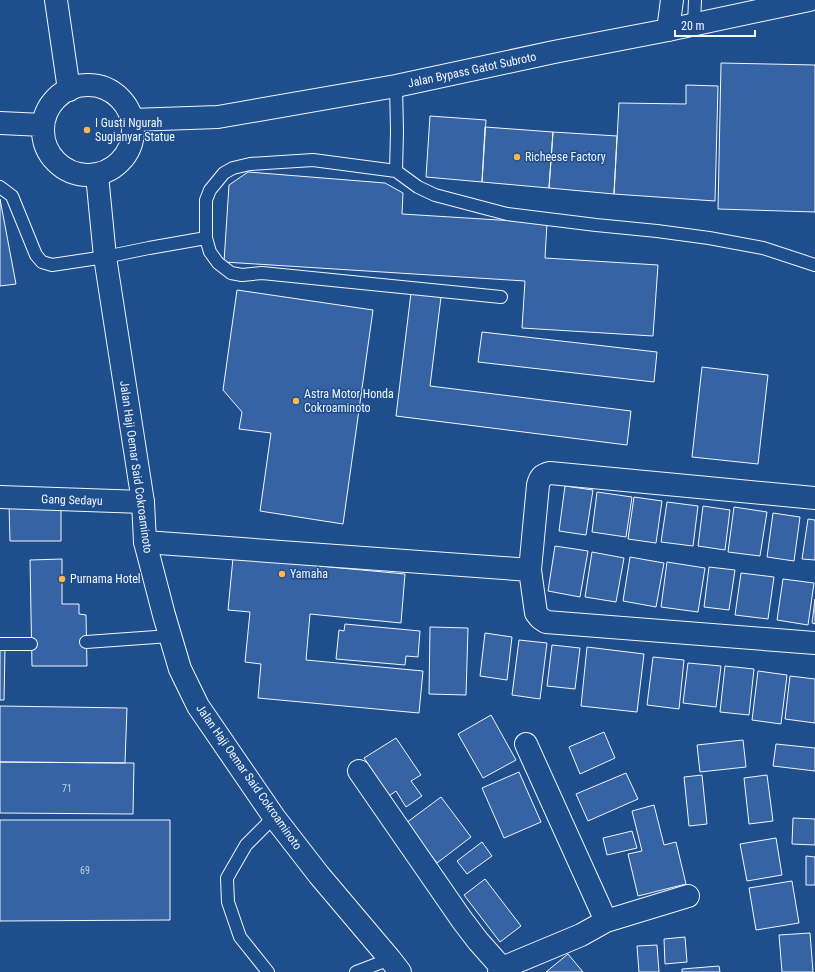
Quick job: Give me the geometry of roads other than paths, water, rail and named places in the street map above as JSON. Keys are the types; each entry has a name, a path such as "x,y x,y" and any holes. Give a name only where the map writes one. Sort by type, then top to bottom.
{"main road":[{"path":"56,0 69,90"},
{"path":"668,30 672,0"},
{"name":"Jalan Bypass Gatot Subroto","path":"132,120 218,117 396,86 809,0"},
{"path":"84,86 100,87 110,91 125,105 132,120 133,134 130,147 122,160 110,169 97,174 77,174 70,172 59,165 50,155 44,141 43,125 45,114 59,95 69,90 84,86"},
{"path":"0,123 43,125"},
{"name":"Jalan Haji Oemar Said Cokroaminoto","path":"97,174 105,257 143,502 145,542 180,669 198,706 274,817 319,875 395,965"},
{"path":"815,498 550,473 543,475 539,479 530,570 536,613 546,622 815,643"},
{"name":"Gang Sedayu","path":"0,498 143,502"},
{"path":"145,542 530,570"},
{"path":"526,744 606,921"},
{"path":"359,771 462,920 501,970 581,935 606,921 688,896"}],"lane":[{"path":"694,24 695,0"},
{"path":"396,86 396,171"},
{"path":"501,297 262,273 242,275 231,273 218,263 210,252 206,238 206,200 210,190 224,173 233,168 250,164 313,160 396,171 418,187 435,195 507,214 596,226 658,231 709,238 763,248 815,265"},
{"path":"0,187 12,196 36,255 42,262 52,265 105,257 206,238"},
{"path":"86,642 170,636"},
{"path":"0,644 31,644"},
{"path":"268,972 240,937 228,902 227,878 246,845 274,817"},
{"path":"356,972 395,965"}],"place":[{"name":"I Gusti Ngurah Sugianyar Statue","path":"87,130"},
{"name":"Richeese Factory","path":"517,157"},
{"name":"Astra Motor Honda Cokroaminoto","path":"296,401"},
{"name":"Yamaha","path":"282,574"},
{"name":"Purnama Hotel","path":"62,579"}]}
